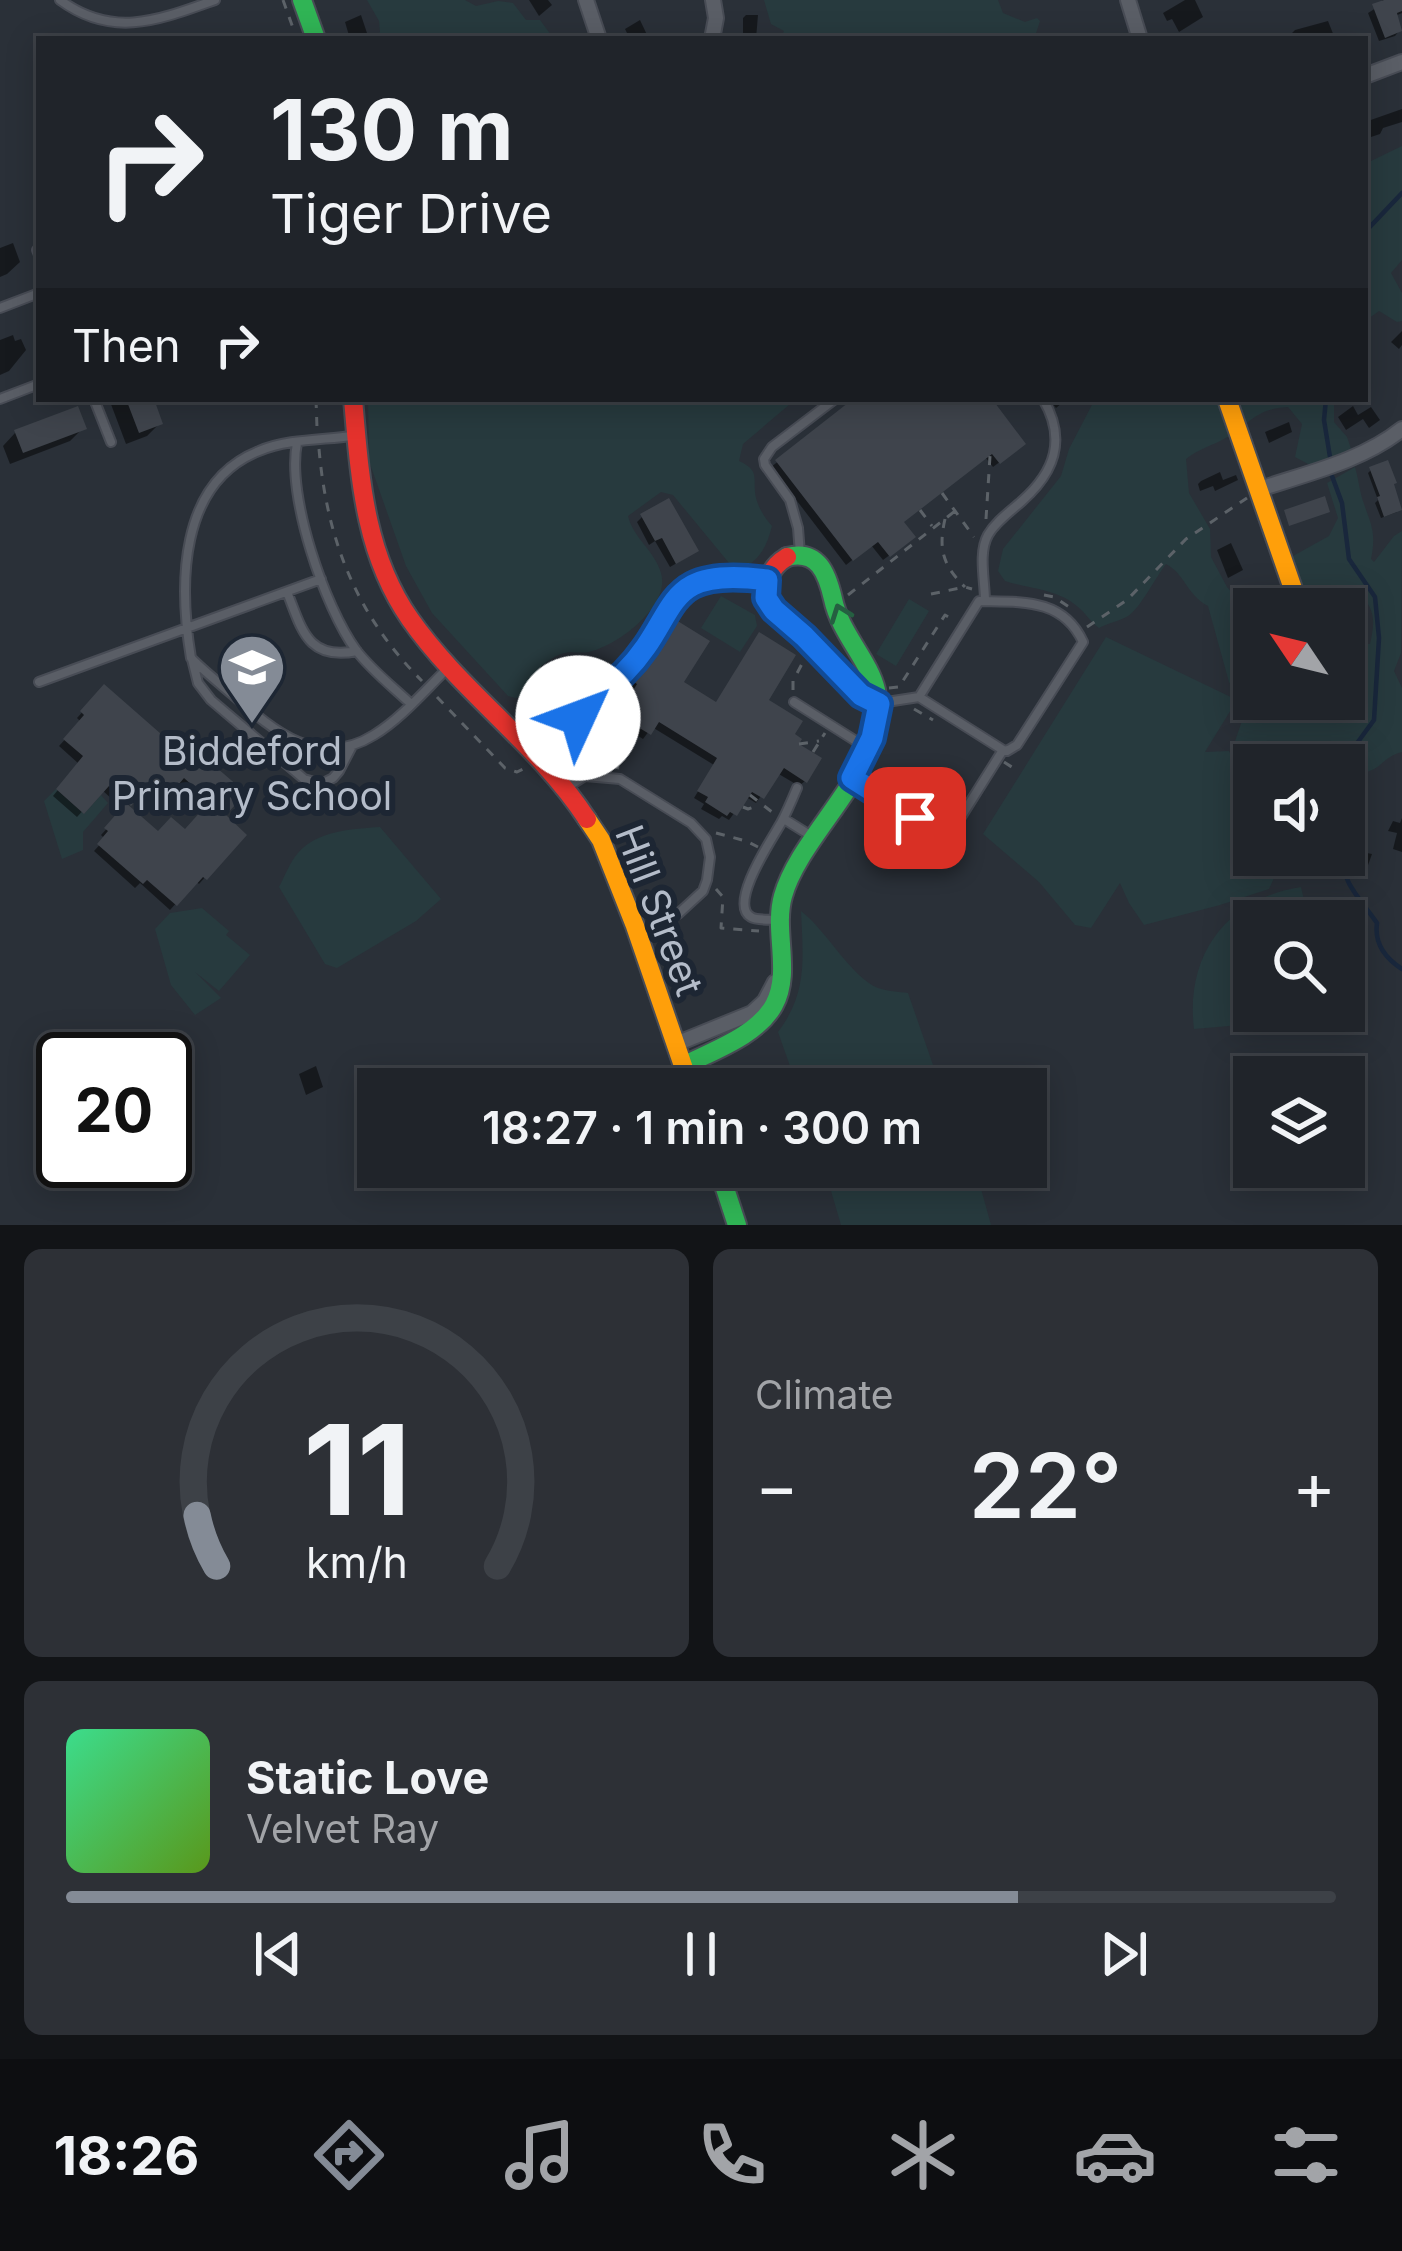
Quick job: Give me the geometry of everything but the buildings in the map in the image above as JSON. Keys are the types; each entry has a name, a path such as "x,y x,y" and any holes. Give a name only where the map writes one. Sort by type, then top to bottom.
{"street":[{"path":"302,0 315,36"},
{"path":"586,0 598,36"},
{"path":"713,0 713,36"},
{"path":"1128,0 1138,36"},
{"path":"1368,75 1402,62"},
{"name":"Hill Street","path":"353,402 365,514 385,572 409,616 450,666 567,788 601,839 683,1066"},
{"path":"1228,402 1293,588"},
{"path":"1260,489 1358,455 1402,429"},
{"path":"683,1066 766,1017 778,993 781,972 784,891 868,749 881,694 834,604 826,571 813,559 782,560 767,580 766,598 774,610 861,695 881,694"},
{"path":"676,1044 752,1013 765,1001 781,972"},
{"path":"725,1188 737,1225"}],"lane":[{"path":"60,0 92,18 130,24 215,0"},
{"path":"0,308 36,294"},
{"path":"0,399 36,385"},
{"path":"95,402 111,442"},
{"path":"800,556 790,500 764,459 772,447 831,402"},
{"path":"986,601 982,554 986,538 1036,488 1050,467 1055,420 1045,402"},
{"path":"353,745 333,778 321,784 304,779 211,700 198,683 191,658 187,558 203,500 243,458 271,446 354,436"},
{"path":"297,443 294,472 321,579 357,651 411,704"},
{"path":"585,776 580,709 621,677 682,592 703,580 722,577 767,580"},
{"path":"39,682 321,579"},
{"path":"286,592 311,645 325,651 357,651"},
{"path":"852,778 944,833 954,828 1000,754 1017,745 1083,642 1068,618 1049,607 979,601 920,697"},
{"path":"191,658 284,736 325,748 353,745 374,735 450,666"},
{"path":"881,694 920,697 1000,754"},
{"path":"794,702 868,749"},
{"path":"567,788 585,776 620,779 691,823 706,839 710,857 703,892 678,914 638,936"},
{"path":"781,920 753,919 744,903 764,851 797,788"},
{"path":"784,819 814,838"}],"path":[{"path":"283,0 297,36"},
{"path":"316,402 329,515 348,578 374,626 511,772 540,761"},
{"path":"986,538 989,456"},
{"path":"1085,628 1127,600 1186,539 1260,489"},
{"path":"942,494 982,554"},
{"path":"920,510 934,528"},
{"path":"834,604 955,511"},
{"path":"945,519 940,545 943,559 964,587"},
{"path":"931,594 985,585"},
{"path":"1033,593 1054,597 1076,613"},
{"path":"881,694 899,687 945,615 954,620"},
{"path":"794,702 793,680 807,654"},
{"path":"784,674 793,680"},
{"path":"910,708 933,720"},
{"path":"813,752 830,725"},
{"path":"799,744 820,741"},
{"path":"1000,754 1018,771"},
{"path":"582,757 627,772"},
{"path":"750,795 784,819"},
{"path":"743,807 761,804"},
{"path":"711,830 764,851"}],"green space":[{"path":"367,0 465,0 476,6 498,1 513,3 526,20 540,20 552,36 377,36 379,21"},
{"path":"764,0 998,0 1003,13 1025,22 1040,21 1035,36 782,36 784,31 771,24"},
{"path":"1402,146 1402,260 1391,273 1402,293 1402,321 1397,322 1379,311 1368,319 1371,161"},
{"path":"368,402 792,402 743,444 739,461 753,472 757,502 772,526 758,557 741,569 729,563 673,495 661,492 628,516 661,573 662,586 650,611 627,633 601,648 564,653 548,661 524,695 516,698 508,696 432,613 406,566 369,461"},
{"path":"1093,402 1334,402 1334,422 1351,449 1339,458 1310,465 1295,457 1302,424 1288,407 1258,415 1186,459 1189,493 1210,529 1211,557 1233,594 1233,688 1208,606 1166,564 1132,613 1099,628 1070,601 1005,581 998,571 1003,549 1061,476"},
{"path":"1355,467 1372,527 1374,562 1402,531 1401,653 1394,671 1402,688 1402,752 1365,772 1365,744 1234,744 1242,720 1365,720 1365,644 1370,644 1373,616 1365,588 1302,588 1293,556 1329,536 1338,518 1327,483"},
{"path":"721,596 755,615 757,626 740,652 701,628"},
{"path":"909,599 929,611 896,666 876,654"},
{"path":"1106,637 1233,698 1233,706 1205,752 1229,751 1233,760 1233,876 1275,876 1269,889 1144,925 1120,883 1091,928 1075,925 1039,882 983,834"},
{"path":"56,789 84,814 101,795 108,803 83,832 83,850 62,859 44,801"},
{"path":"380,827 441,899 416,921 337,968 325,964 279,887 306,845 336,832"},
{"path":"1301,887 1304,900 1259,900"},
{"path":"202,908 250,955 219,991 195,972 221,998 195,1015 171,985 155,929 170,913"},
{"path":"801,911 868,983 908,993 934,1068 791,1068 778,1032 795,1003 803,959"},
{"path":"1232,917 1233,1026 1194,1029 1193,1002 1204,954"},
{"path":"830,1188 981,1188 991,1225 841,1225"}],"waterway":[{"path":"1368,229 1402,193"},
{"path":"1326,402 1330,457"},
{"path":"1332,476 1342,503 1349,559 1375,597 1379,638 1374,720 1356,744"},
{"path":"1347,876 1377,923 1382,950 1402,969"}],"traffic: fast":[{"path":"302,0 315,36"},
{"path":"683,1066 757,1026 774,1005 782,979 783,896 807,847 858,771 877,718 876,690 842,623 824,572 814,560 787,557"},
{"path":"725,1188 737,1225"}],"traffic: slow":[{"path":"1228,402 1293,588"},
{"path":"587,819 601,840 635,926 684,1068"}],"traffic: jam":[{"path":"353,402 367,514 395,594 430,645 546,766 587,819"},
{"path":"787,557 769,577 769,604 861,695 879,704"}],"place":[{"name":"Biddeford Primary School","path":"252,726"}],"route":[{"path":"578,718 587,700 635,661 686,589 722,577 767,580 766,598 774,610 861,695 879,704 868,749 852,778 915,818"}]}
